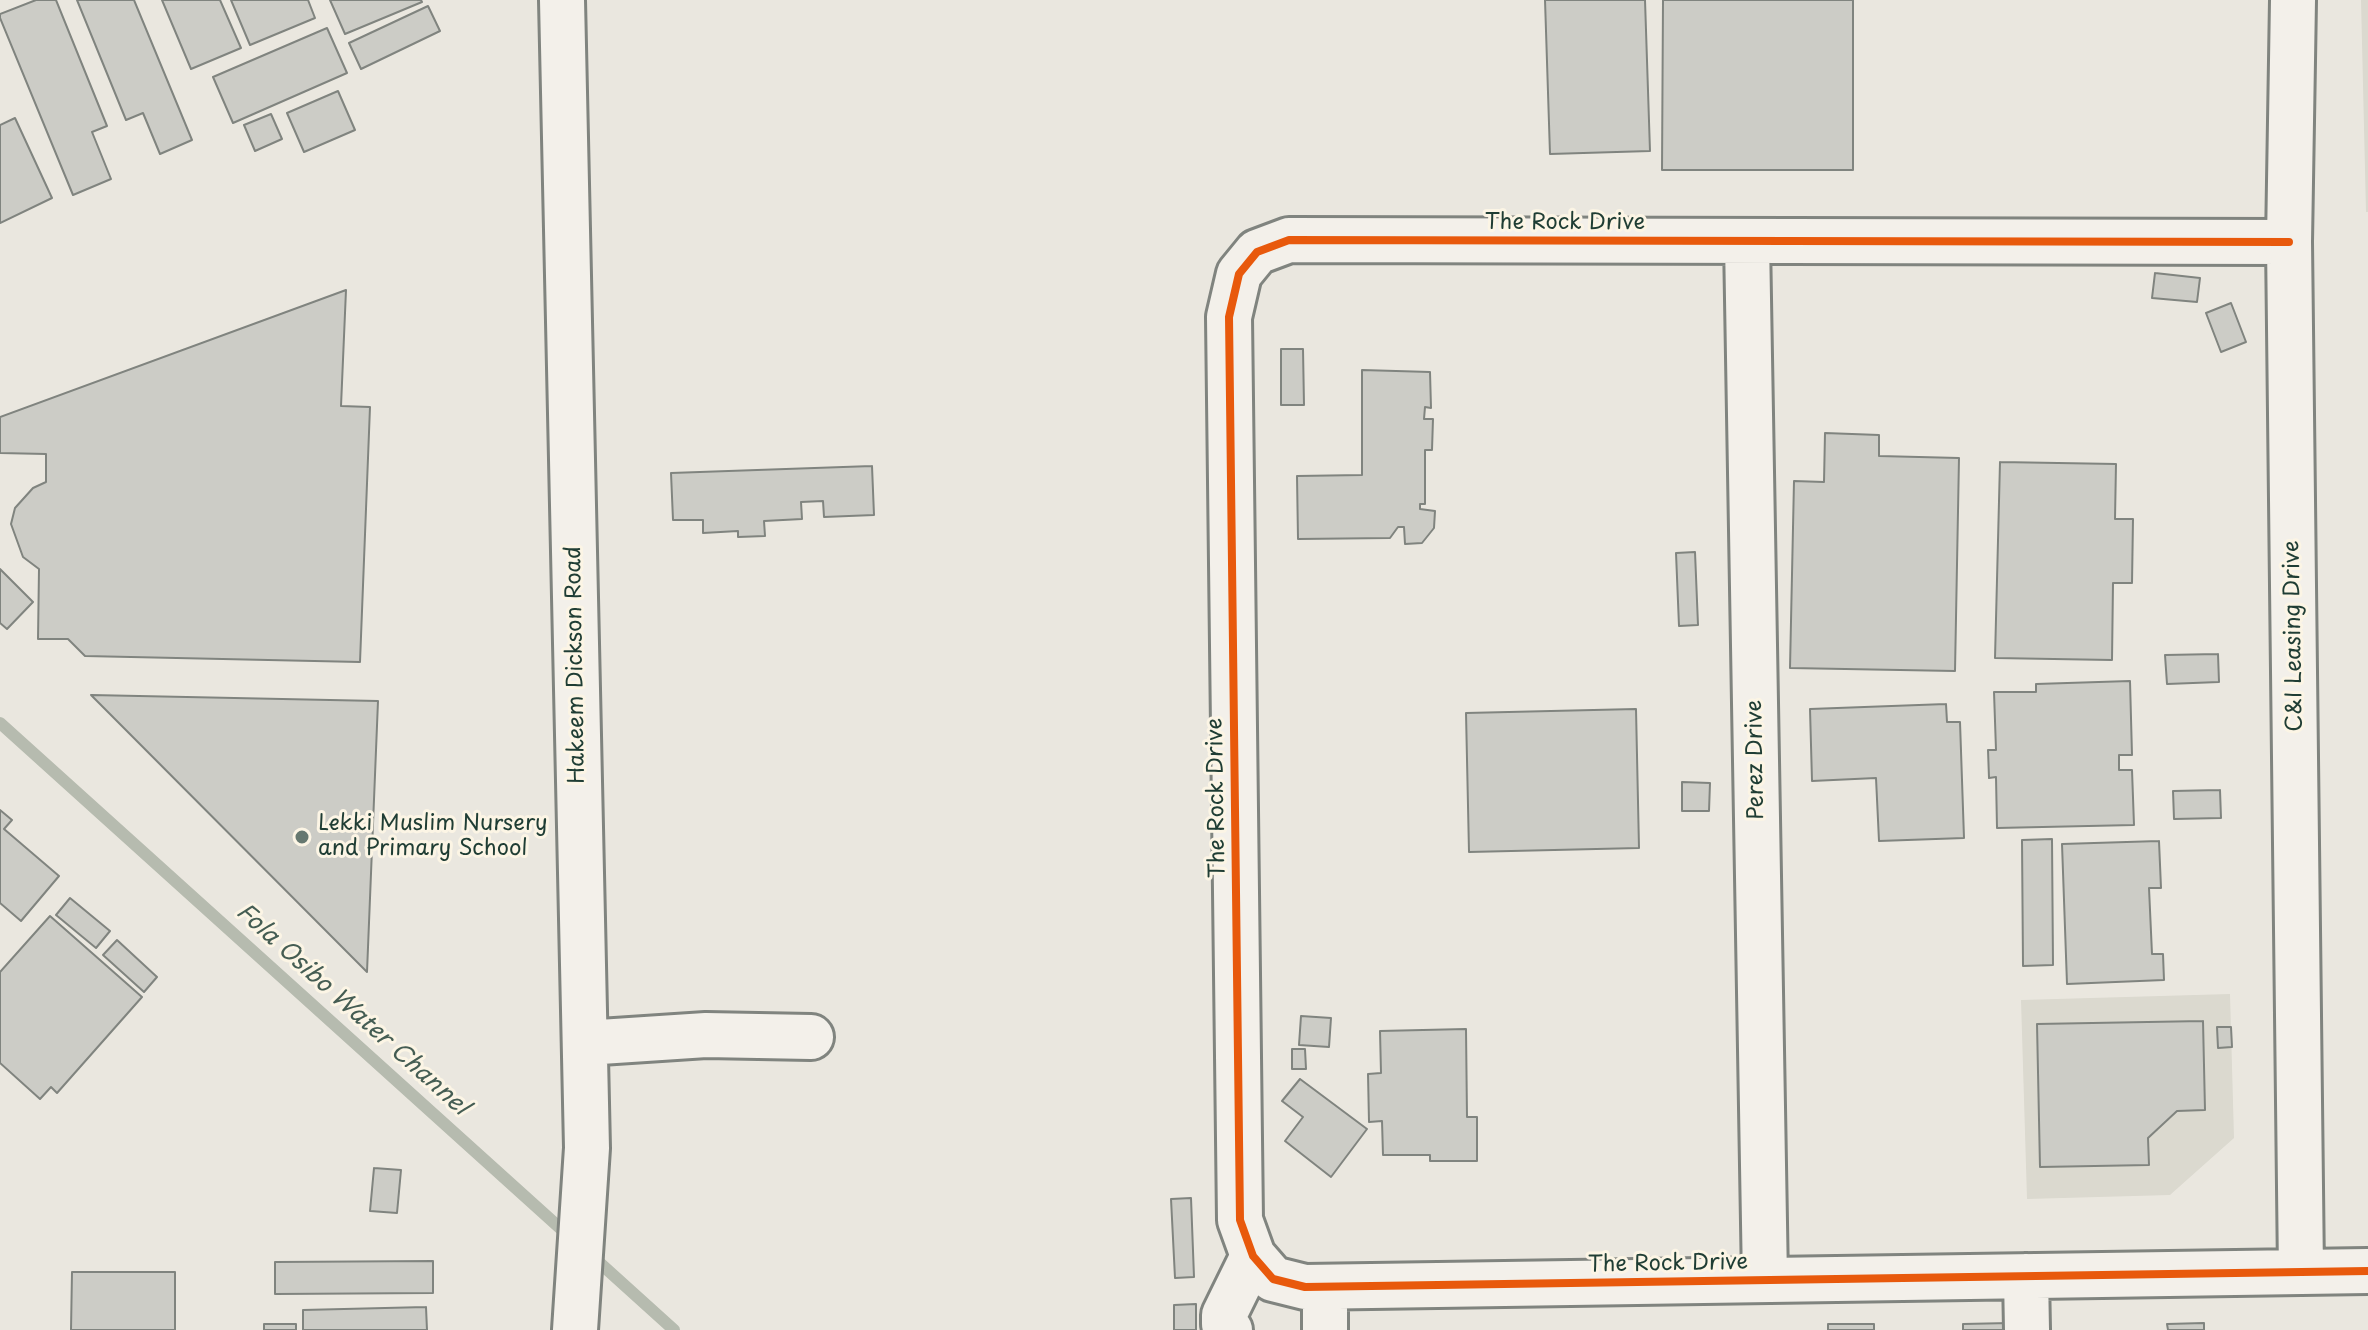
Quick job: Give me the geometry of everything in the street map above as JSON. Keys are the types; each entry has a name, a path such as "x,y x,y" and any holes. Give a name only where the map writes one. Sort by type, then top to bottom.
{"street":[{"name":"Hakeem Dickson Road","path":"562,0 587,1148 575,1330"},
{"name":"C&I Leasing Drive","path":"2293,0 2289,242 2301,1272"},
{"name":"The Rock Drive","path":"2289,242 1289,240 1257,252 1239,274 1229,317 1240,1220 1253,1256 1273,1279 1305,1287 2368,1271"},
{"name":"Perez Drive","path":"1747,241 1765,1280"},
{"path":"585,1043 706,1035 811,1037"},
{"path":"1230,1330 1224,1324 1224,1315 1253,1256"},
{"path":"2026,1276 2027,1330"},
{"path":"1325,1287 1325,1330"}],"shaded area":[{"path":"2361,0 2368,0 2368,212 2366,212"},
{"path":"2230,994 2234,1138 2170,1195 2027,1199 2021,1000"}],"building":[{"path":"36,0 56,0 107,126 92,132 111,179 73,195 0,18 0,14"},
{"path":"77,0 134,0 192,140 160,154 143,113 126,120"},
{"path":"162,0 220,0 241,48 191,69"},
{"path":"231,0 308,0 315,18 250,45"},
{"path":"330,0 421,0 422,2 345,34"},
{"path":"1545,0 1645,0 1650,151 1550,154"},
{"path":"1663,0 1853,0 1853,170 1662,170"},
{"path":"428,6 440,31 361,69 349,43"},
{"path":"327,28 347,73 233,123 213,77"},
{"path":"338,91 355,130 304,152 287,113"},
{"path":"271,114 282,139 255,151 244,125"},
{"path":"15,118 52,198 0,223 0,125"},
{"path":"2155,273 2200,278 2197,302 2152,298"},
{"path":"346,290 341,406 370,407 360,662 85,656 68,639 38,639 39,569 23,557 11,524 15,508 33,488 46,482 46,454 0,453 0,417"},
{"path":"2231,303 2246,342 2221,352 2206,313"},
{"path":"1281,349 1303,349 1304,405 1281,405"},
{"path":"1362,370 1430,372 1431,408 1425,407 1424,419 1433,419 1432,450 1425,450 1425,504 1420,504 1420,509 1435,511 1434,528 1422,543 1405,544 1404,527 1398,527 1390,538 1298,539 1297,476 1362,475"},
{"path":"1825,433 1879,435 1879,456 1959,458 1955,671 1790,668 1794,481 1824,482"},
{"path":"2000,462 2116,464 2115,519 2133,519 2132,583 2113,583 2112,660 1995,658"},
{"path":"872,466 874,515 824,517 823,501 801,502 802,519 764,521 765,536 738,537 738,531 703,533 703,520 673,520 671,473"},
{"path":"1695,552 1698,625 1679,626 1676,553"},
{"path":"0,569 33,602 7,629 0,623"},
{"path":"2218,654 2219,682 2167,684 2165,655"},
{"path":"2130,681 2132,755 2119,755 2119,770 2132,770 2134,825 1997,828 1996,777 1989,778 1988,750 1996,750 1994,692 2036,692 2036,684"},
{"name":"Lekki Muslim Nursery and Primary School","path":"91,695 378,701 367,972"},
{"path":"1946,704 1947,722 1960,722 1964,838 1879,841 1876,778 1812,781 1810,709"},
{"path":"1636,709 1639,848 1469,852 1466,713"},
{"path":"1682,782 1710,783 1709,811 1682,811"},
{"path":"2220,790 2221,818 2174,819 2173,791"},
{"path":"0,810 12,820 4,829 59,876 21,921 0,903"},
{"path":"2052,839 2053,965 2023,966 2022,840"},
{"path":"2159,841 2161,888 2149,888 2152,954 2163,954 2164,980 2067,984 2062,844"},
{"path":"70,898 110,931 96,948 56,915"},
{"path":"50,916 142,997 57,1093 51,1087 40,1099 0,1063 0,972"},
{"path":"117,940 157,977 144,992 103,955"},
{"path":"1301,1016 1331,1018 1329,1047 1299,1045"},
{"path":"2203,1021 2205,1110 2177,1111 2148,1138 2149,1165 2040,1167 2037,1024"},
{"path":"2217,1027 2231,1027 2232,1047 2218,1048"},
{"path":"1466,1029 1467,1117 1477,1117 1477,1161 1430,1161 1430,1155 1383,1155 1382,1121 1369,1122 1368,1074 1381,1073 1380,1031"},
{"path":"1292,1049 1305,1049 1306,1069 1292,1069"},
{"path":"1300,1079 1367,1129 1331,1177 1285,1141 1303,1117 1282,1101"},
{"path":"374,1168 401,1170 397,1213 370,1211"},
{"path":"1191,1198 1194,1277 1175,1278 1171,1199"},
{"path":"433,1261 433,1293 275,1294 275,1262"},
{"path":"72,1272 175,1272 175,1330 71,1330"},
{"path":"1196,1304 1196,1330 1174,1330 1174,1305"},
{"path":"426,1307 427,1330 303,1330 303,1310"},
{"path":"2010,1323 2010,1330 1963,1330 1963,1324"},
{"path":"2204,1323 2204,1330 2168,1330 2167,1324"},
{"path":"264,1324 296,1324 296,1330 264,1330"},
{"path":"1828,1324 1874,1324 1874,1330 1828,1330"}],"waterway":[{"name":"Fola Osibo Water Channel","path":"0,723 571,1238"},
{"name":"Fola Osibo Water Channel","path":"591,1255 674,1330"}],"cycle path":[{"path":"2289,242 1289,240 1257,252 1239,274 1229,317 1240,1220 1253,1256 1273,1279 1305,1287 2368,1271"}],"place":[{"name":"Lekki Muslim Nursery and Primary School","path":"302,837"}]}
